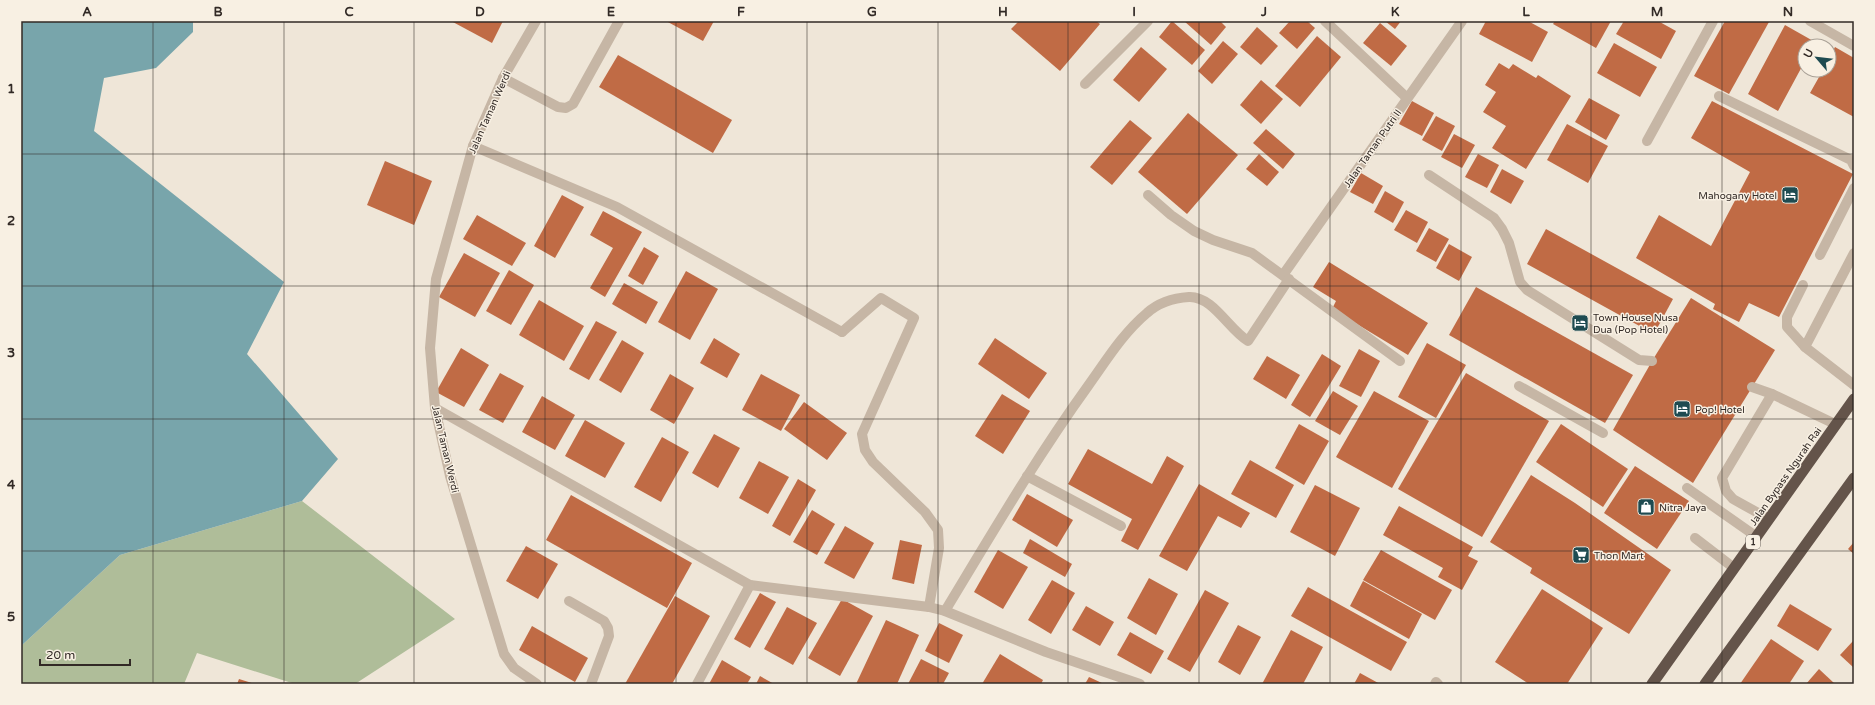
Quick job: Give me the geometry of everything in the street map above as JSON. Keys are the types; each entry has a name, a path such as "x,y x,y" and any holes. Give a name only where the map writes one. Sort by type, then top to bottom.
{"highway":[{"name":"Jalan Bypass Ngurah Rai","path":"1654,683 1854,399"},
{"path":"1705,684 1854,478"}],"street":[{"name":"Jalan Taman Werdi","path":"536,21 503,78 472,146 436,279 430,348 435,408 450,476 504,654 514,668 537,684"},
{"path":"503,78 558,107 566,108 573,104 619,21"},
{"path":"1084,84 1148,21"},
{"path":"1325,21 1407,98"},
{"name":"Jalan Taman Putri II","path":"1027,476 1070,411 1119,343 1148,312 1168,301 1189,297 1195,298 1217,311 1234,331 1248,341 1286,277 1407,98 1462,21"},
{"path":"1647,141 1713,21"},
{"path":"1810,21 1854,46"},
{"path":"1719,96 1851,160 1854,166"},
{"path":"472,146 617,207 842,332 881,298 914,318 862,434 865,450 873,462 925,512 938,530 939,548 929,607"},
{"path":"1429,175 1494,218 1502,229 1509,243 1520,282 1527,290 1639,360 1652,361"},
{"path":"1820,255 1854,188"},
{"path":"1148,195 1171,215 1194,231 1213,240 1252,253 1400,361"},
{"path":"1805,347 1854,253"},
{"path":"1803,285 1787,317 1787,327 1805,347 1854,385"},
{"path":"1519,386 1603,433"},
{"path":"1752,387 1772,394 1835,424"},
{"path":"1769,519 1733,499 1726,491 1722,478 1772,394"},
{"path":"435,408 750,585 929,607 945,611 1046,652 1140,684"},
{"path":"945,611 1027,476 1121,526"},
{"path":"1687,488 1757,537"},
{"path":"1695,538 1734,568"},
{"path":"697,684 750,585"},
{"path":"569,601 604,621 608,628 609,636 591,684"},
{"path":"1435,684 1436,682 1438,684"}],"green space":[{"path":"302,501 455,619 355,684 295,684 197,653 184,684 21,684 21,646 120,555"}],"water":[{"path":"21,21 193,21 193,32 156,68 104,78 94,131 284,282 247,354 338,459 302,501 120,555 21,646"}],"building":[{"path":"451,21 503,21 492,43"},
{"path":"666,21 714,21 703,41"},
{"path":"1019,21 1096,21 1100,24 1060,71 1011,29"},
{"path":"1172,21 1205,50 1192,65 1159,37"},
{"path":"1184,21 1220,21 1226,27 1211,45"},
{"path":"1290,21 1307,21 1315,28 1297,49 1279,33"},
{"path":"1385,21 1401,21 1395,29"},
{"path":"1486,21 1528,21 1548,32 1532,62 1479,34"},
{"path":"1555,21 1611,21 1596,48 1553,24"},
{"path":"1624,21 1658,21 1676,31 1661,59 1616,34"},
{"path":"1725,21 1769,22 1729,94 1694,76"},
{"path":"1380,23 1407,46 1391,66 1363,43"},
{"path":"1785,25 1808,38 1797,38 1797,76 1778,111 1748,94"},
{"path":"1257,27 1278,46 1261,65 1240,47"},
{"path":"1317,36 1341,57 1300,107 1275,86"},
{"path":"1223,41 1238,54 1212,84 1198,71"},
{"path":"1614,43 1657,67 1640,97 1597,73"},
{"path":"1141,47 1167,69 1139,102 1113,80"},
{"path":"1837,48 1854,58 1854,117 1810,93 1818,78 1837,78"},
{"path":"618,55 732,120 713,153 599,87"},
{"path":"1499,63 1509,69 1513,64 1536,78 1538,75 1571,96 1526,169 1492,148 1506,126 1483,112 1496,92 1485,85"},
{"path":"1261,80 1283,99 1261,124 1240,105"},
{"path":"1589,98 1620,115 1606,140 1575,122"},
{"path":"1412,101 1434,113 1422,136 1399,124"},
{"name":"Mahogany Hotel","path":"1712,101 1853,174 1779,317 1749,303 1739,322 1713,309 1715,304 1636,258 1659,215 1711,246 1750,172 1691,138"},
{"path":"1188,113 1238,155 1187,214 1138,172"},
{"path":"1436,116 1455,126 1442,151 1422,140"},
{"path":"1130,120 1152,138 1112,185 1090,167"},
{"path":"1567,124 1608,146 1588,183 1547,160"},
{"path":"1266,129 1295,154 1283,169 1253,143"},
{"path":"1454,134 1475,145 1462,168 1441,157"},
{"path":"1259,154 1279,172 1267,186 1246,169"},
{"path":"1478,154 1499,165 1487,188 1465,177"},
{"path":"385,161 432,181 414,225 367,205"},
{"path":"1502,169 1524,181 1511,204 1490,192"},
{"path":"1361,173 1383,186 1373,204 1350,192"},
{"path":"1385,191 1404,202 1393,223 1374,212"},
{"path":"562,195 584,207 555,258 534,246"},
{"path":"1406,210 1428,222 1417,243 1394,230"},
{"path":"603,211 642,232 605,297 590,288 613,248 590,235"},
{"path":"477,215 526,243 512,266 463,239"},
{"path":"1429,228 1449,239 1436,262 1416,251"},
{"path":"1546,229 1673,299 1654,334 1527,264"},
{"path":"1449,244 1472,257 1459,281 1436,268"},
{"path":"644,247 659,256 643,285 628,276"},
{"path":"464,253 500,273 475,317 439,297"},
{"path":"1329,262 1428,323 1408,355 1332,309 1336,301 1313,287"},
{"path":"509,270 534,285 511,325 486,311"},
{"path":"686,271 718,289 690,340 658,322"},
{"path":"624,283 658,302 646,324 612,304"},
{"path":"1476,287 1633,375 1605,423 1449,335"},
{"name":"Pop! Hotel","path":"1691,298 1775,350 1693,483 1613,430 1652,361"},
{"path":"539,300 584,326 564,361 519,335"},
{"path":"596,321 617,332 589,380 569,369"},
{"path":"714,338 740,354 727,378 700,363"},
{"path":"995,338 1047,373 1029,399 978,364"},
{"path":"622,340 644,353 621,393 599,380"},
{"path":"1427,343 1466,365 1436,418 1398,397"},
{"path":"461,348 489,365 464,407 436,392"},
{"path":"1359,349 1380,361 1361,397 1339,386"},
{"path":"1322,354 1341,366 1310,417 1291,405"},
{"path":"1267,356 1300,375 1286,399 1253,379"},
{"path":"500,373 524,386 503,423 479,410"},
{"path":"1466,373 1549,421 1482,537 1398,489"},
{"path":"670,374 694,388 674,424 650,410"},
{"path":"761,374 800,395 781,431 742,410"},
{"path":"1333,391 1358,406 1340,435 1315,421"},
{"path":"1374,391 1429,421 1392,488 1336,457"},
{"path":"1002,394 1030,411 1003,454 975,436"},
{"path":"542,396 575,415 555,450 522,432"},
{"path":"804,402 847,433 827,460 784,429"},
{"path":"585,420 625,443 605,478 565,456"},
{"path":"1299,424 1329,441 1304,485 1275,468"},
{"path":"1561,424 1628,469 1603,507 1536,462"},
{"path":"714,434 740,448 718,488 692,473"},
{"path":"662,437 689,452 661,502 634,487"},
{"path":"1088,449 1152,484 1167,456 1184,466 1138,550 1121,541 1132,519 1068,484"},
{"path":"1250,460 1294,485 1276,518 1231,494"},
{"path":"759,461 789,477 768,514 739,498"},
{"name":"Nitra Jaya","path":"1635,466 1689,501 1657,549 1604,513"},
{"name":"Thon Mart","path":"1531,475 1575,503 1671,570 1629,634 1530,573 1532,568 1490,542"},
{"path":"798,479 816,490 790,536 772,526"},
{"path":"1199,484 1250,513 1241,528 1218,516 1187,571 1159,556"},
{"path":"1315,485 1360,508 1335,556 1290,532"},
{"path":"1027,494 1073,520 1057,547 1012,520"},
{"path":"571,495 692,563 667,608 546,540"},
{"path":"1399,506 1473,547 1468,556 1478,561 1462,590 1438,577 1443,568 1383,535"},
{"path":"812,510 835,524 817,555 793,542"},
{"path":"845,526 874,543 854,579 824,563"},
{"path":"1030,539 1072,564 1065,577 1023,553"},
{"path":"900,540 922,545 914,584 892,579"},
{"path":"1854,542 1854,554 1848,549"},
{"path":"526,546 558,564 538,599 506,581"},
{"path":"998,550 1028,567 1003,609 974,592"},
{"path":"1381,550 1452,590 1435,620 1363,580"},
{"path":"1149,578 1178,594 1156,635 1127,618"},
{"path":"1052,580 1075,593 1051,634 1028,620"},
{"path":"1363,581 1422,614 1409,639 1350,606"},
{"path":"1308,587 1407,642 1391,671 1291,616"},
{"path":"1542,589 1603,628 1567,684 1529,684 1495,662"},
{"path":"1205,590 1229,603 1190,672 1167,659"},
{"path":"760,593 776,602 750,648 734,639"},
{"path":"675,596 710,616 672,684 625,684"},
{"path":"842,599 873,616 840,676 808,658"},
{"path":"1790,604 1832,629 1818,651 1777,626"},
{"path":"1086,606 1114,622 1100,646 1072,630"},
{"path":"787,607 817,623 793,665 764,649"},
{"path":"886,620 919,635 897,684 856,684"},
{"path":"939,623 963,635 949,663 925,651"},
{"path":"1238,625 1261,637 1240,675 1218,662"},
{"path":"532,626 588,658 575,682 519,650"},
{"path":"1291,630 1323,647 1303,684 1262,684"},
{"path":"1130,632 1164,651 1151,674 1117,655"},
{"path":"1771,639 1804,661 1789,684 1740,684"},
{"path":"1854,640 1854,668 1840,655"},
{"path":"1000,654 1043,680 1041,684 982,684"},
{"path":"921,659 949,673 943,684 908,684"},
{"path":"722,660 751,677 747,684 709,684"},
{"path":"1819,669 1835,684 1806,684"},
{"path":"1360,673 1380,684 1354,684"},
{"path":"760,676 774,684 756,684"},
{"path":"1089,677 1104,684 1085,684"},
{"path":"239,679 255,684 237,684"}],"place":[{"name":"Mahogany Hotel","path":"1790,195"},
{"name":"Town House Nusa Dua (Pop Hotel)","path":"1580,323"},
{"name":"Pop! Hotel","path":"1682,409"},
{"name":"Nitra Jaya","path":"1646,507"},
{"name":"Thon Mart","path":"1581,555"}]}
